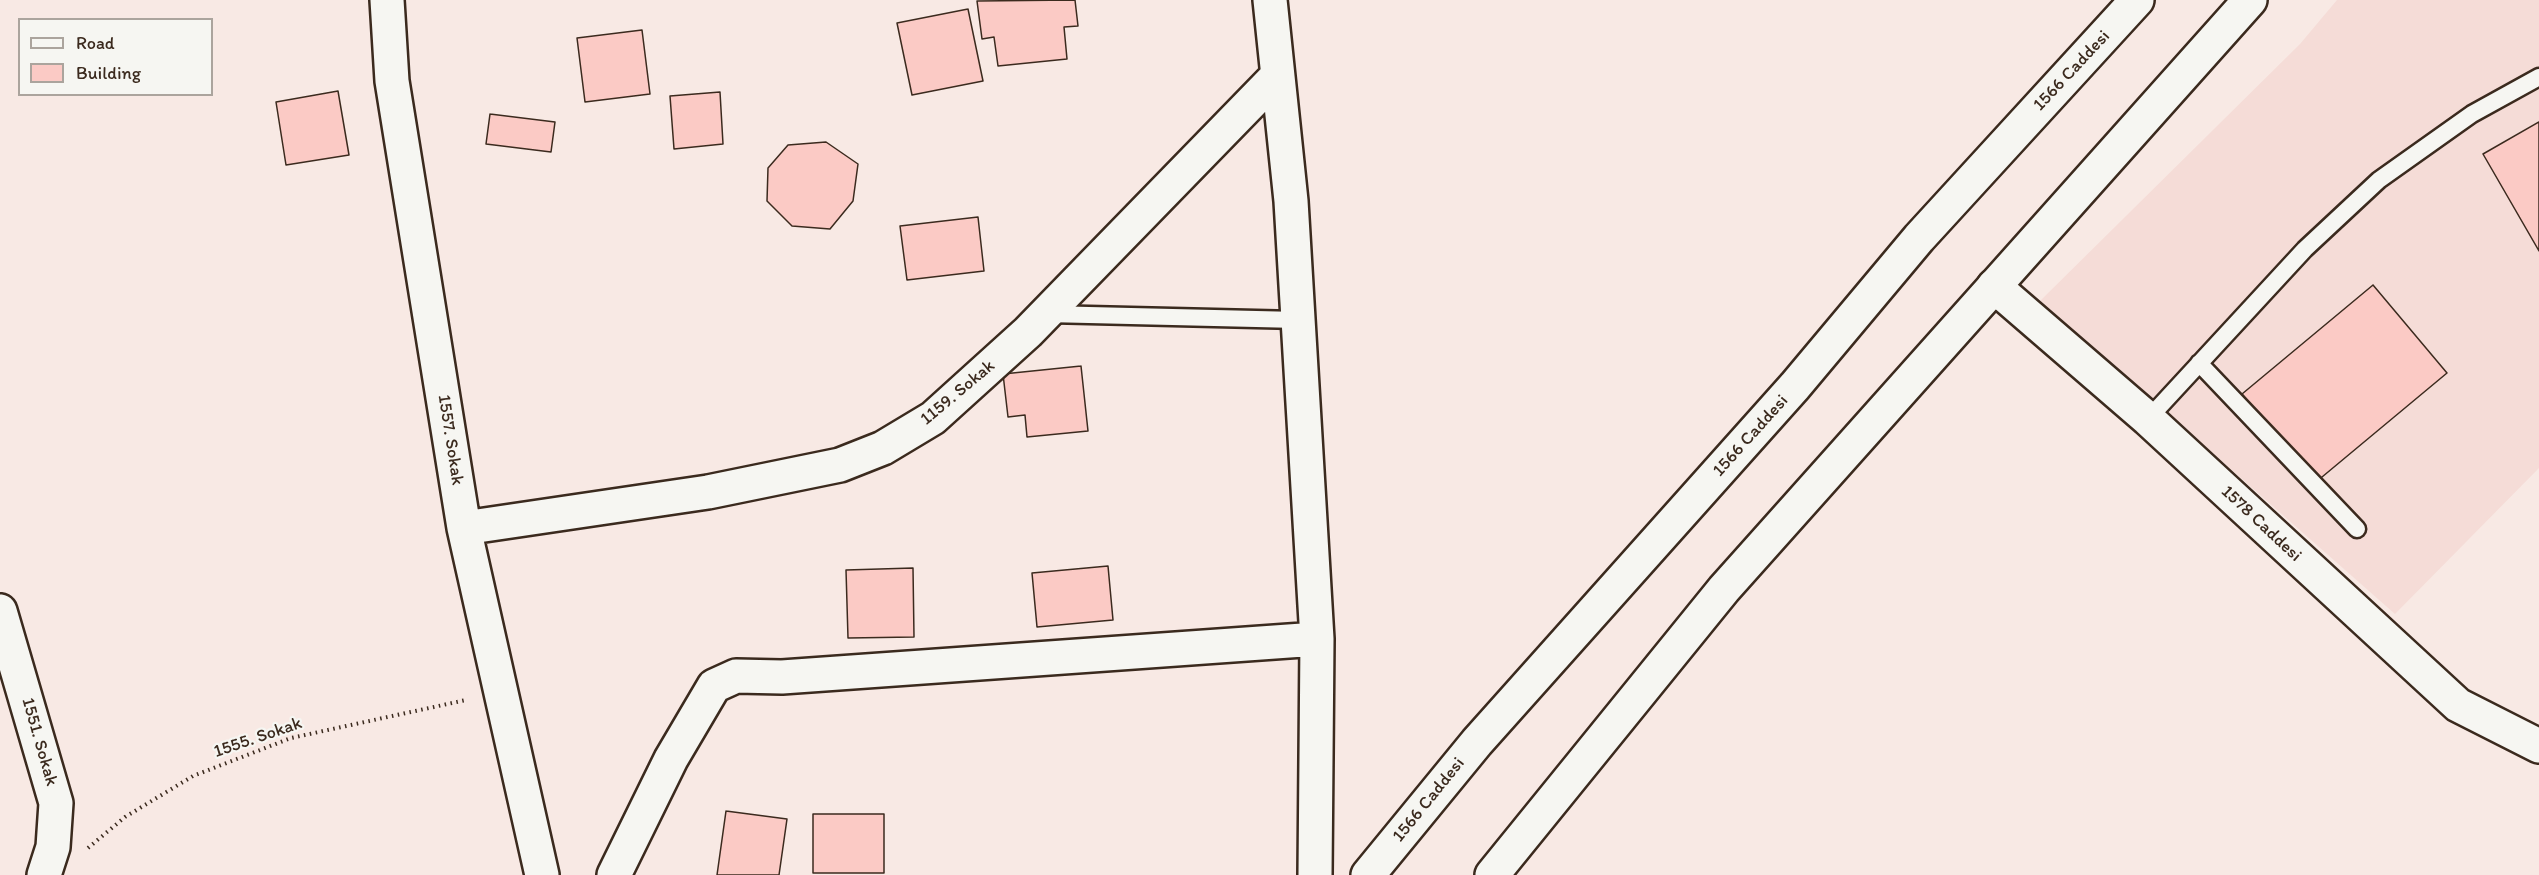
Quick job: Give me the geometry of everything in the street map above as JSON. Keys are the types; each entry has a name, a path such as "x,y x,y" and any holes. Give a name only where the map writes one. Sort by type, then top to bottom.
{"street":[{"name":"1557. Sokak","path":"387,0 392,81 464,528 542,875"},
{"path":"1269,0 1291,201 1317,639 1315,875"},
{"name":"1566 Caddesi","path":"1368,875 1477,742 1795,386 1919,238 2137,0"},
{"path":"1492,875 1724,589 2250,0"},
{"name":"1159. Sokak","path":"464,528 708,492 840,465 883,448 933,418 1046,314 1277,76"},
{"name":"1578 Caddesi","path":"1994,286 2148,419 2458,705 2539,746"},
{"name":"1551. Sokak","path":"0,611 56,803 53,847 44,875"},
{"path":"614,875 671,759 714,686 736,676 782,677 1317,639"}],"lane":[{"path":"2148,419 2305,249 2379,180 2472,114 2539,77"},
{"path":"1046,314 1298,320"},
{"path":"2199,363 2357,529"}],"path":[{"name":"1555. Sokak","path":"82,853 125,817 193,776 291,738 500,693"}],"shaded area":[{"path":"2337,0 2539,0 2539,468 2395,614 2040,301 2300,44"}],"building":[{"path":"1075,0 1078,26 1064,27 1067,59 998,66 994,37 982,39 977,1"},
{"path":"968,9 983,81 912,95 897,23"},
{"path":"642,30 650,94 585,102 577,38"},
{"path":"338,91 349,155 286,165 276,102"},
{"path":"720,92 723,144 674,149 670,96"},
{"path":"490,114 555,122 551,152 486,144"},
{"path":"2539,122 2539,251 2483,154"},
{"path":"826,142 858,164 853,201 830,229 792,226 767,201 768,168 788,145"},
{"path":"978,217 984,271 907,280 900,226"},
{"path":"2373,285 2447,373 2316,482 2242,394"},
{"path":"1081,366 1088,431 1027,437 1025,415 1008,417 1003,374"},
{"path":"1108,566 1113,620 1037,627 1032,573"},
{"path":"913,568 914,637 848,638 846,570"},
{"path":"726,811 787,819 779,875 717,875"},
{"path":"813,814 884,814 884,873 813,873"}]}
